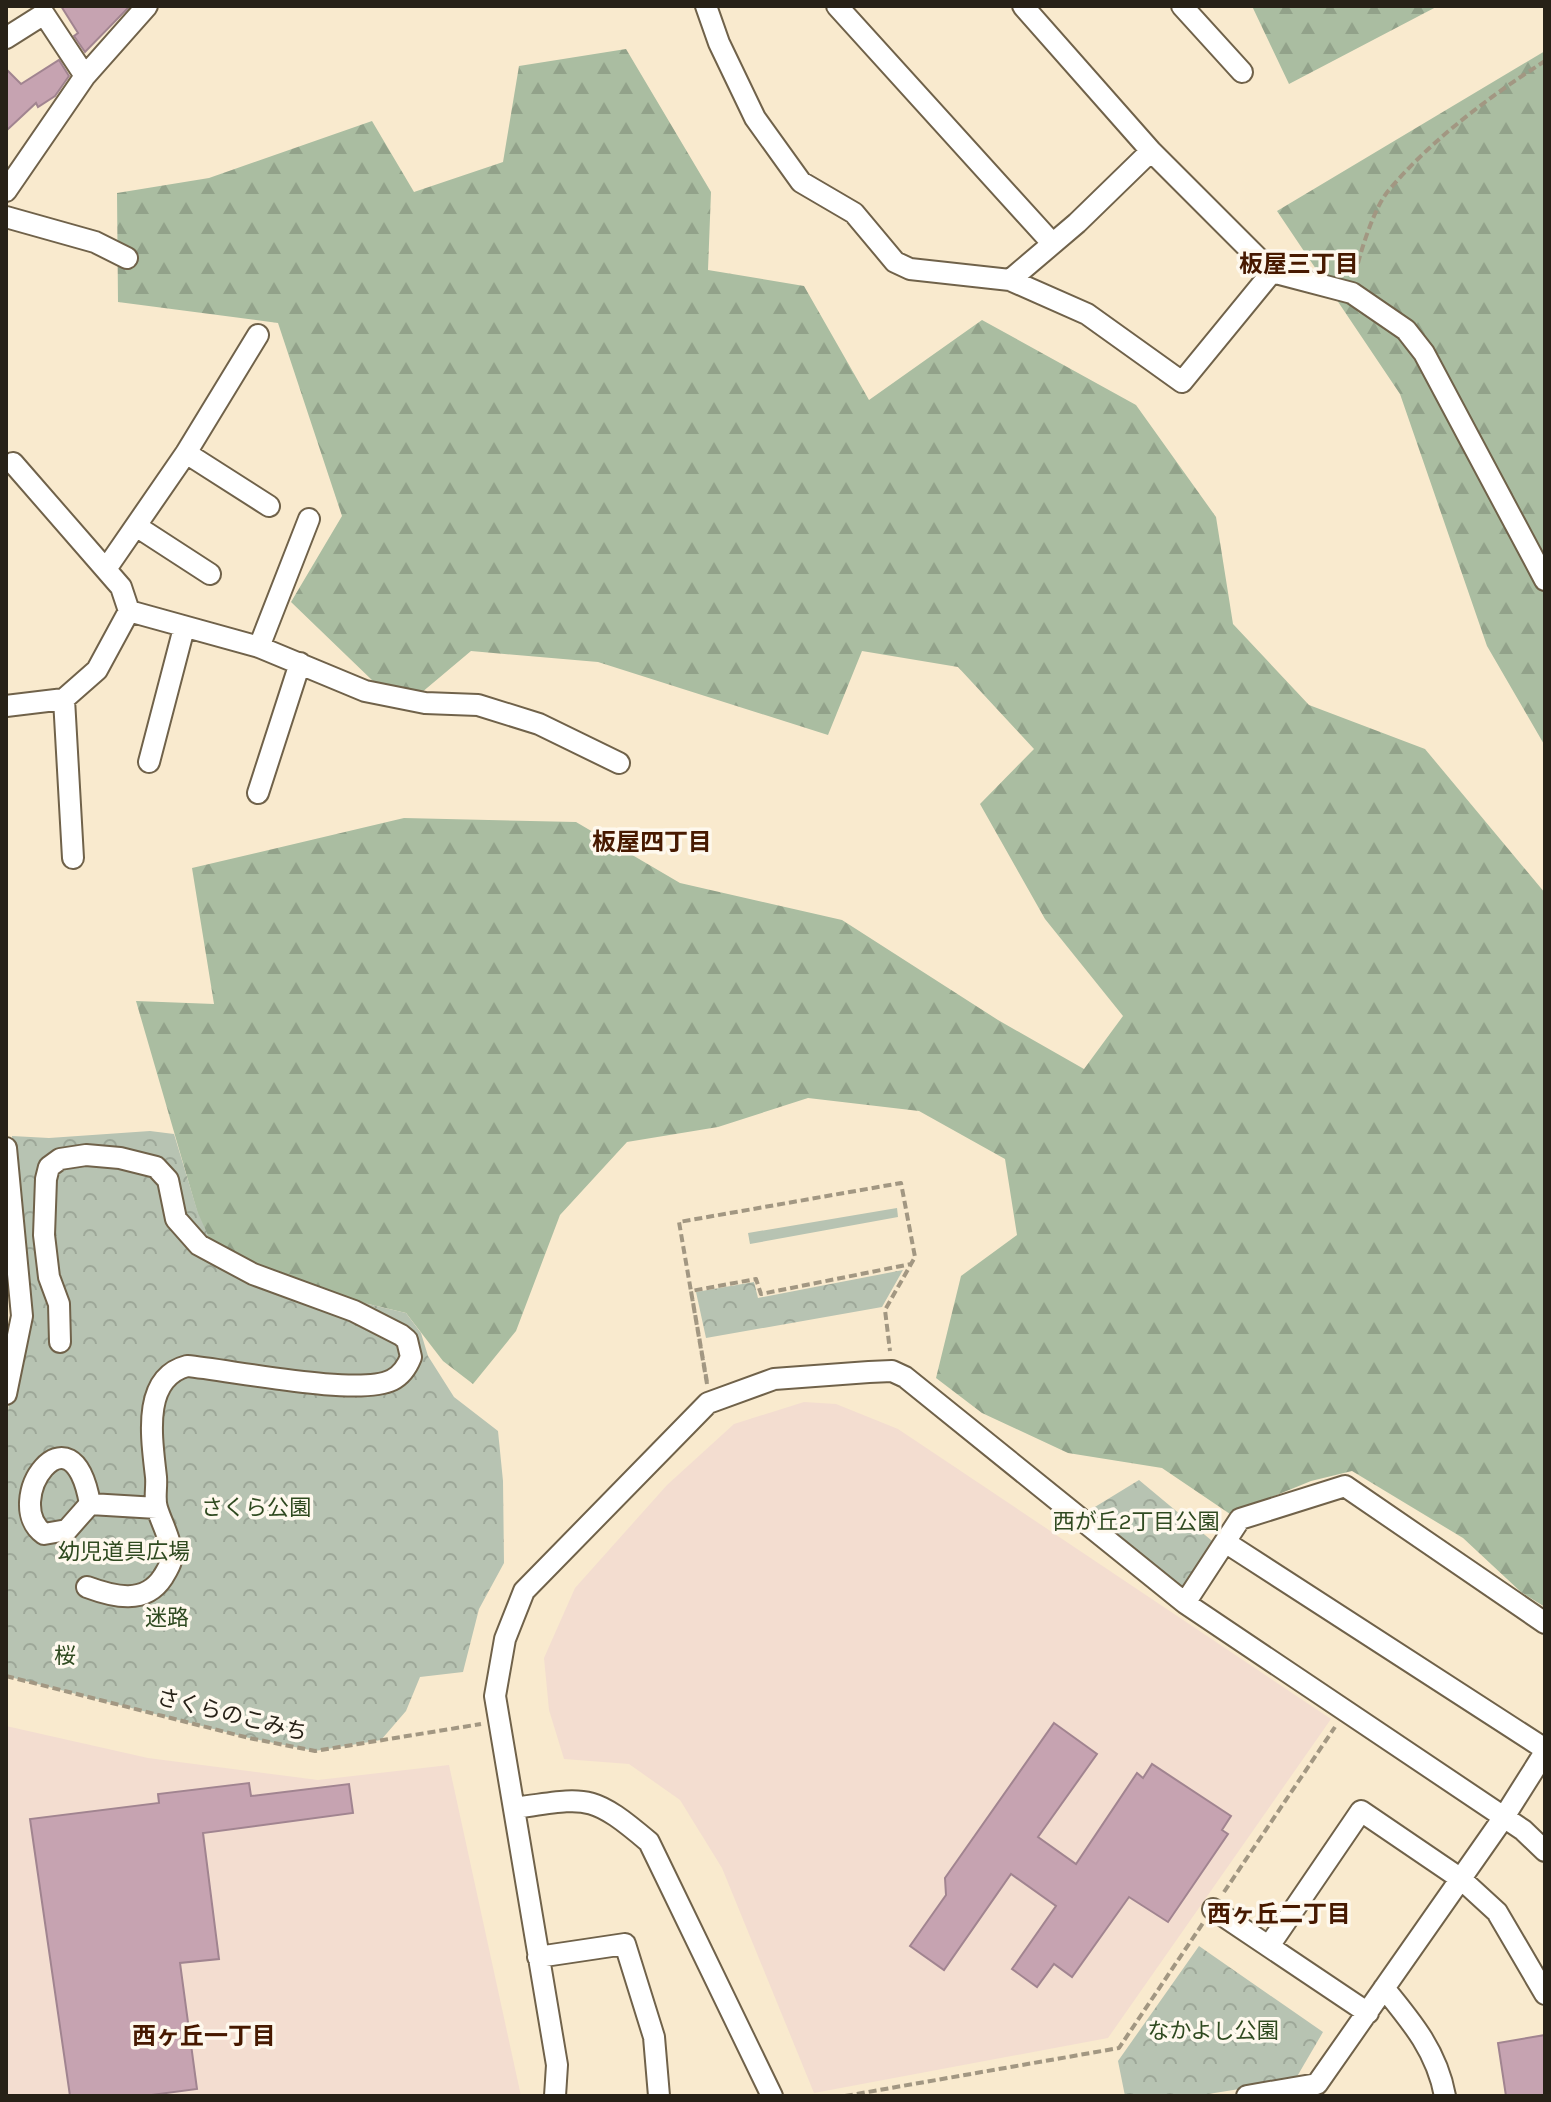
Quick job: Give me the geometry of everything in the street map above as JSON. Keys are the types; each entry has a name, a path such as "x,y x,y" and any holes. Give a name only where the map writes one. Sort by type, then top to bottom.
{"street":[{"path":"6,191 13,165 147,6"},
{"path":"706,6 719,43 755,118 801,182 854,213 895,262 910,269 1010,280 1087,314 1182,382 1272,272"},
{"path":"837,6 1052,243"},
{"path":"1023,6 1151,151 1272,272 1352,293 1406,330 1424,353 1545,580"},
{"path":"1182,6 1242,72"},
{"path":"6,38 44,14 85,76"},
{"path":"1010,280 1151,151"},
{"path":"6,217 95,242 127,258"},
{"path":"106,569 186,453 258,335"},
{"path":"186,453 269,506"},
{"path":"6,706 64,699 97,670 129,611 121,587 13,463"},
{"path":"259,647 309,519"},
{"path":"136,526 210,574"},
{"path":"129,611 259,647 365,691 425,703 478,705 515,716 539,724 619,763"},
{"path":"149,762 184,628"},
{"path":"258,793 300,663"},
{"path":"64,699 73,858"},
{"path":"6,1148 13,1300 22,1316 6,1394"},
{"path":"60,1342 59,1304 49,1277 44,1235 46,1179 49,1167 60,1159 86,1155 120,1158 156,1167 168,1180 176,1219 199,1245 253,1274 354,1311 407,1340 411,1357 408,1365 392,1380 379,1384 311,1383 187,1366 172,1372 157,1390 154,1410 157,1508 170,1544 171,1563 156,1587 126,1598 87,1587"},
{"path":"555,2096 557,2065 495,1696 505,1639 524,1591 708,1403 774,1379 892,1371 905,1377 1185,1603 1504,1817 1545,1851"},
{"path":"38,1458 55,1459 80,1472 87,1483 90,1504 67,1530 44,1534 16,1516 10,1508 11,1490 27,1463 38,1458"},
{"path":"1185,1603 1240,1519 1345,1486 1545,1623"},
{"path":"90,1504 157,1508"},
{"path":"1225,1542 1545,1751 1504,1817 1384,1988 1321,2090 1247,2096"},
{"path":"514,1808 582,1798 616,1814 649,1842 772,2096"},
{"path":"1269,1946 1361,1811 1461,1879 1497,1912 1545,1994"},
{"path":"1213,1909 1368,2013"},
{"path":"538,1957 625,1944 654,2037 659,2096"},
{"path":"1384,1988 1422,2034 1441,2074 1445,2096"}],"path":[{"path":"1352,293 1359,256 1387,192 1451,131 1545,61"},
{"path":"708,1391 679,1222 901,1183 915,1257 885,1310 891,1358"},
{"path":"691,1291 756,1279 761,1294 911,1264"},
{"name":"さくらのこみち","path":"6,1676 249,1738 315,1751 499,1721"},
{"path":"845,2096 1119,2048 1346,1711"}],"shaded area":[{"path":"804,1402 836,1404 898,1429 1331,1719 1108,2038 814,2093 722,1868 680,1800 629,1764 564,1759 549,1710 544,1658 575,1588 667,1485 734,1424"},
{"path":"6,1726 148,1758 318,1780 449,1765 521,2096 6,2096"}],"green space":[{"path":"1252,6 1438,6 1289,84"},
{"path":"626,49 711,192 708,270 804,286 869,400 982,320 1136,405 1216,517 1233,624 1309,705 1425,749 1545,893 1545,1607 1521,1592 1463,1538 1352,1471 1311,1481 1230,1514 1162,1468 1068,1453 982,1413 936,1378 961,1276 1017,1235 1005,1159 919,1111 808,1098 718,1127 627,1142 560,1215 516,1331 473,1384 443,1361 406,1313 301,1288 211,1242 199,1218 136,1001 214,1004 192,868 404,818 576,822 680,883 842,920 998,1020 1084,1069 1123,1016 1045,919 980,804 1034,749 958,667 862,651 828,735 598,662 471,651 402,709 291,602 342,516 278,323 118,302 117,193 209,178 372,121 414,192 503,162 519,66"},
{"path":"1545,51 1545,746 1487,646 1400,394 1277,211"},
{"name":"さくら公園","path":"150,1131 174,1134 198,1213 211,1242 301,1288 406,1313 421,1333 428,1356 454,1397 498,1431 503,1481 504,1563 479,1609 463,1672 420,1677 406,1711 381,1740 315,1751 249,1738 6,1676 6,1427 14,1363 12,1136 49,1138"},
{"path":"897,1208 898,1217 750,1244 748,1233"},
{"path":"903,1270 882,1307 706,1338 696,1292 754,1282 758,1298"},
{"name":"西が丘2丁目公園","path":"1139,1480 1217,1545 1182,1593 1072,1521"},
{"name":"なかよし公園","path":"1199,1946 1323,2032 1295,2080 1196,2096 1125,2096 1118,2061"}],"building":[{"path":"61,6 130,6 85,52 74,36 78,33"},
{"path":"59,60 69,76 55,96 38,107 36,103 6,131 6,69 21,84"},
{"path":"1054,1723 1097,1754 1038,1837 1076,1864 1137,1773 1143,1778 1152,1764 1231,1816 1222,1830 1228,1834 1168,1922 1129,1897 1072,1977 1054,1964 1037,1987 1012,1969 1056,1906 1011,1874 944,1970 910,1946 946,1895 945,1878"},
{"path":"249,1783 251,1796 349,1784 353,1813 203,1833 219,1959 180,1963 197,2089 144,2096 70,2096 30,1819 159,1803 158,1794"},
{"path":"1545,2035 1545,2096 1506,2096 1498,2043"}],"district":[{"name":"板屋三丁目","path":"1299,264"},
{"name":"板屋四丁目","path":"652,842"},
{"name":"西ヶ丘二丁目","path":"1279,1914"},
{"name":"西ヶ丘一丁目","path":"204,2036"}],"park label":[{"name":"幼児道具広場","path":"124,1552"},
{"name":"迷路","path":"167,1618"},
{"name":"桜","path":"65,1656"}]}
